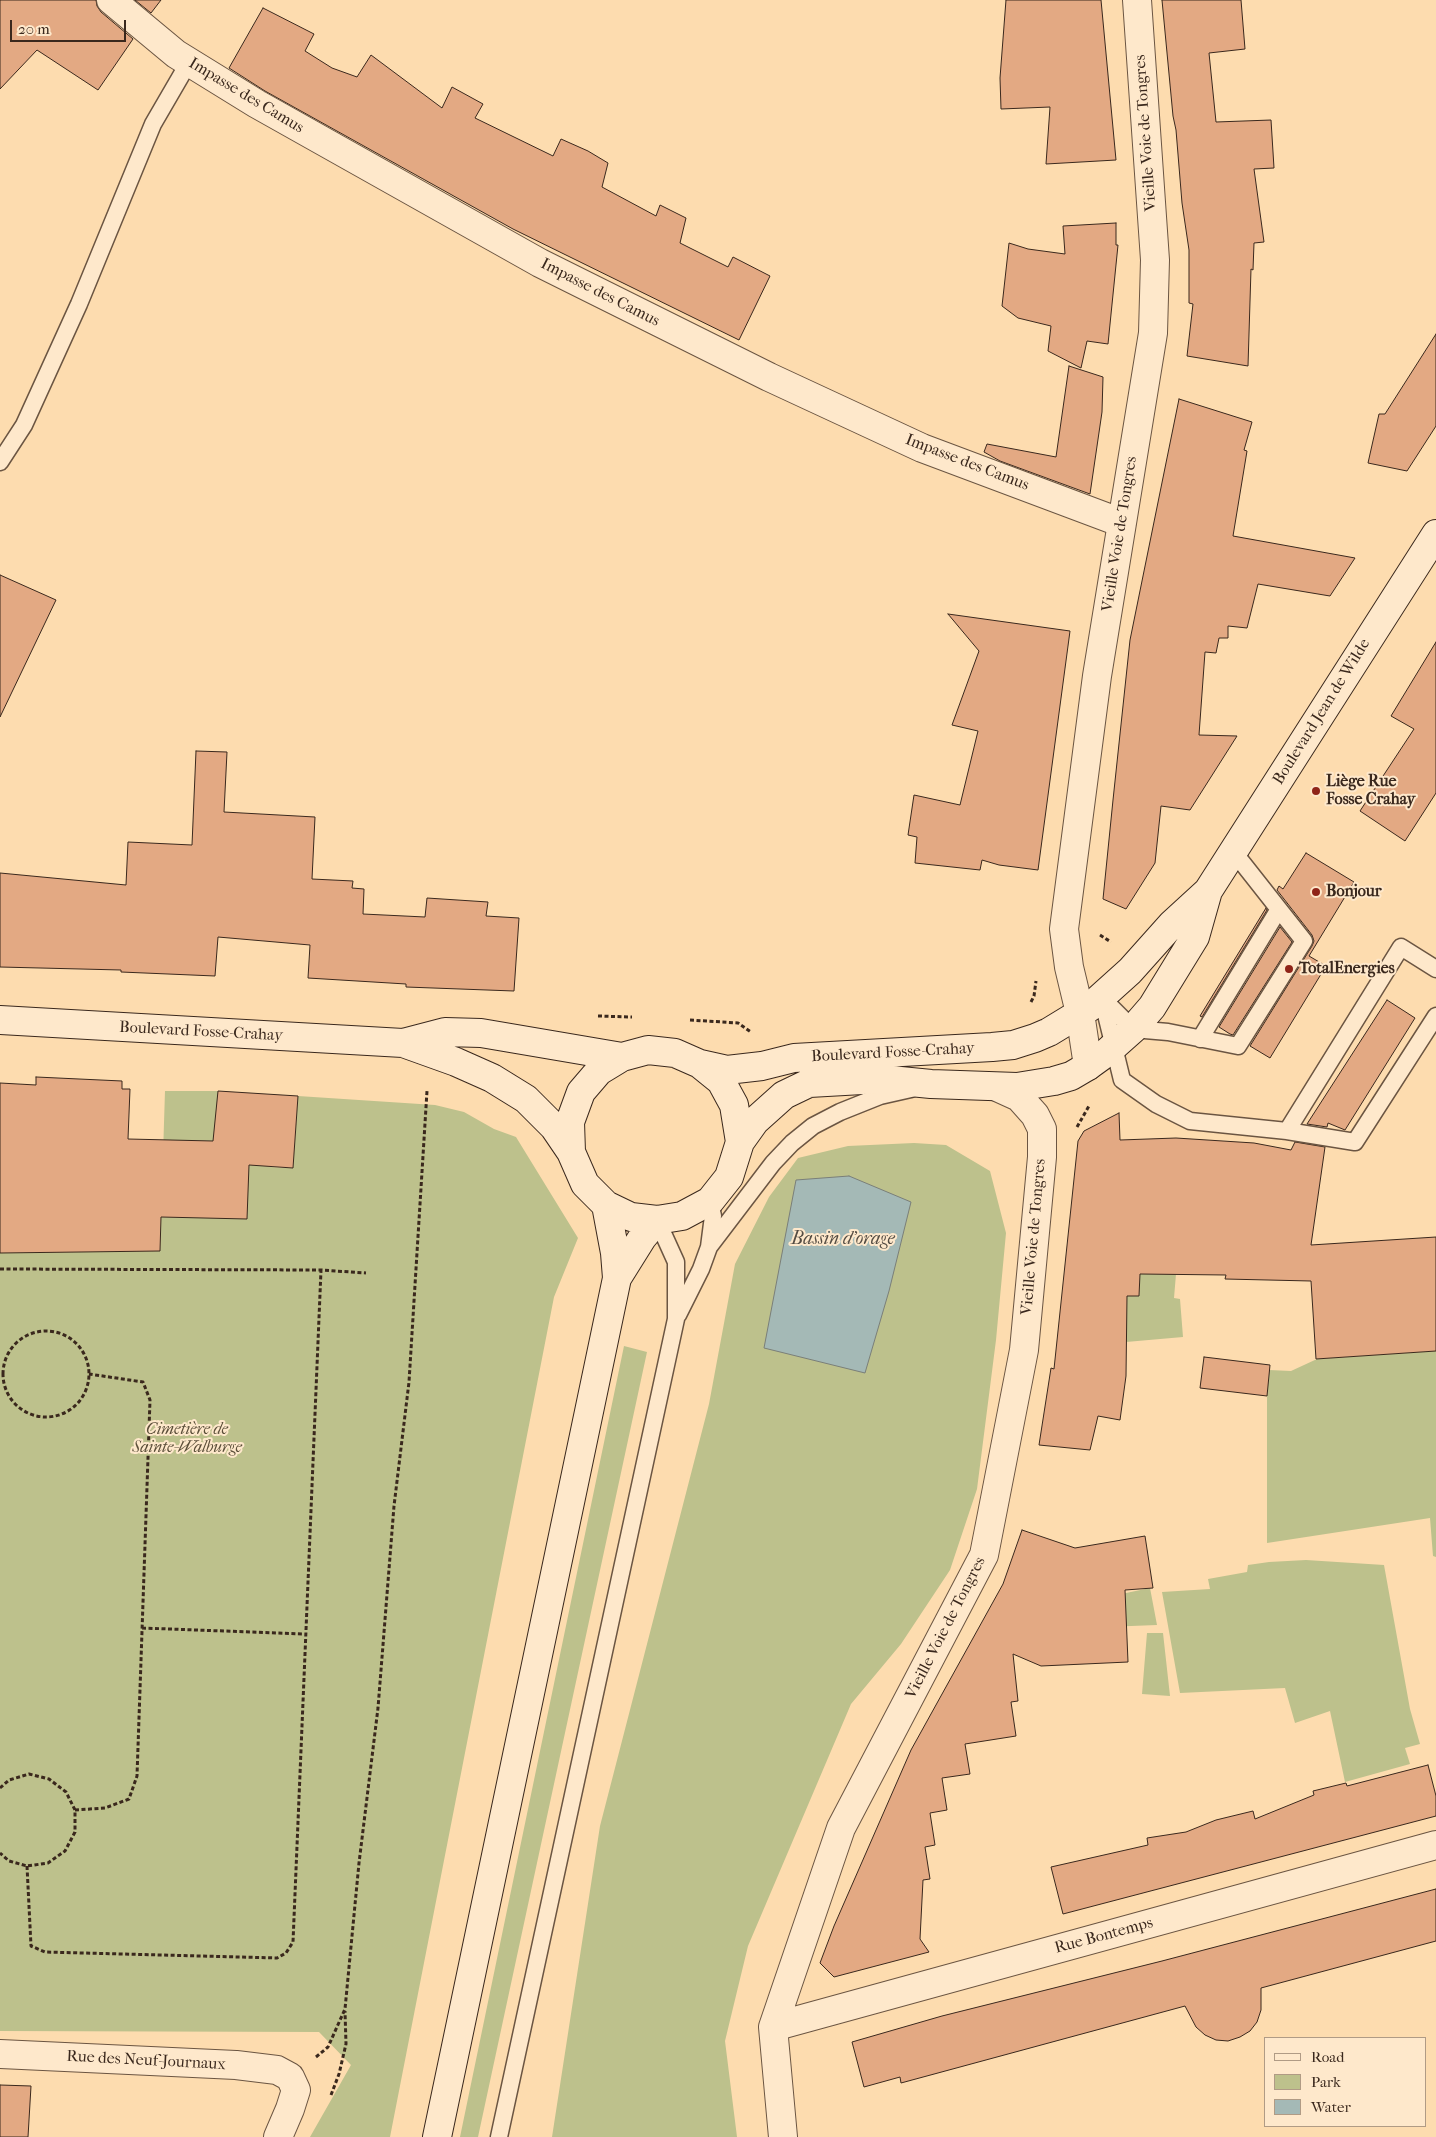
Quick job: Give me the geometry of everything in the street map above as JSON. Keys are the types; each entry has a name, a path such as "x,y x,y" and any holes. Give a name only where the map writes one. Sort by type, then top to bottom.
{"street":[{"name":"Impasse des Camus","path":"111,0 176,54 265,109 540,263 760,372 922,448 1122,523"},
{"name":"Vieille Voie de Tongres","path":"1088,1066 1080,1013 1069,967 1064,929 1097,676 1153,334 1155,260 1137,0"},
{"name":"Boulevard Jean de Wilde","path":"1080,1013 1102,998 1130,971 1172,924 1208,890 1436,534"},
{"name":"Boulevard Jean de Wilde","path":"1036,1086 1070,1076 1088,1066 1123,1038 1152,1008 1195,937 1208,890"},
{"name":"Boulevard Fosse-Crahay","path":"571,1152 570,1122 581,1092 599,1071 622,1057 648,1050 675,1053 700,1064 728,1070 762,1066 794,1058 1013,1044 1050,1032 1080,1013"},
{"name":"Boulevard Fosse-Crahay","path":"0,1020 403,1043 492,1078 526,1099 554,1127 571,1152 585,1184 606,1205 631,1217 657,1220 682,1216 710,1201 729,1177 740,1142 755,1121 784,1095 809,1083 880,1079 931,1084 997,1087 1036,1086"},
{"name":"Boulevard Fosse-Crahay","path":"403,1043 444,1032 481,1033 622,1057"},
{"name":"Boulevard Fosse-Crahay","path":"700,1064 720,1081 734,1105 740,1142"},
{"name":"Vieille Voie de Tongres","path":"784,2137 773,2027 841,1828 984,1555 1024,1350 1042,1157 1042,1129 1035,1115 1019,1098 997,1087"},
{"path":"437,2137 617,1278 615,1253 606,1205"},
{"path":"617,1278 642,1238 657,1220"},
{"name":"Rue Bontemps","path":"773,2027 1436,1844"},
{"name":"Rue des Neuf-Journaux","path":"0,2054 236,2065 277,2070 290,2076"},
{"path":"278,2137 296,2090 290,2076"}],"lane":[{"path":"0,462 24,425 79,304 153,124 189,62"},
{"path":"1123,1038 1168,1032 1238,1046 1304,941 1233,851"},
{"path":"1200,1038 1279,909"},
{"path":"1287,1131 1401,947 1436,969"},
{"path":"1102,998 1123,1038"},
{"path":"1102,998 1123,1038 1122,1080 1156,1104 1190,1121 1287,1131 1355,1142 1436,1016"},
{"path":"709,1247 773,1163 792,1143 813,1126 840,1112 880,1096 931,1084"},
{"path":"676,1319 709,1247 713,1216 710,1201"},
{"path":"499,2137 676,1319 676,1262 657,1220"}],"path":[{"path":"326,2102 339,2074 346,2044 345,2009 359,1863 378,1708 394,1506 409,1382 427,1091 437,1092"},
{"path":"0,1269 321,1270 366,1273"},
{"path":"27,1866 31,1946 45,1952 276,1958 286,1953 293,1942 321,1270"},
{"path":"47,1330 64,1334 78,1343 87,1358 89,1374 86,1392 76,1405 61,1414 44,1418 28,1414 14,1403 4,1389 1,1372 6,1356 16,1342 30,1333 47,1330"},
{"path":"76,1810 105,1808 129,1799 136,1776 150,1400 143,1382 89,1374"},
{"path":"142,1628 305,1634"},
{"path":"0,1788 9,1780 29,1774 50,1779 66,1792 76,1810 75,1832 65,1850 48,1863 27,1866 9,1861 0,1853"},
{"path":"290,2076 328,2047 345,2009"}],"green space":[{"name":"Cimetière de Sainte-Walburge","path":"165,1091 218,1091 269,1167 293,1168 298,1096 435,1105 464,1112 494,1129 516,1137 578,1238 554,1297 390,2137 310,2137 351,2065 319,2032 0,2031 0,1253 160,1251"},
{"path":"914,1143 946,1145 990,1171 1006,1233 996,1340 977,1489 950,1570 901,1644 851,1704 748,1946 725,2041 737,2137 552,2137 600,1826 709,1404 735,1264 769,1197 798,1158 848,1146"},
{"path":"1140,1271 1176,1274 1174,1298 1180,1299 1183,1337 1126,1342 1119,1296 1139,1296"},
{"path":"624,1346 647,1352 478,2137 460,2137"},
{"path":"1436,1351 1436,1557 1433,1556 1430,1518 1267,1543 1267,1396 1269,1370 1291,1371 1317,1359"},
{"path":"1306,1560 1384,1565 1410,1709 1420,1744 1405,1748 1410,1764 1345,1782 1330,1711 1295,1723 1285,1688 1180,1693 1162,1592 1210,1589 1208,1579 1247,1572 1248,1565"},
{"path":"1150,1588 1157,1625 1079,1628 1088,1601"},
{"path":"1147,1633 1163,1633 1170,1696 1142,1694"}],"water":[{"name":"Bassin d'orage","path":"849,1176 911,1202 889,1291 865,1373 764,1348 796,1180"}],"building":[{"path":"0,0 96,0 101,12 133,39 98,90 37,50 0,89"},
{"path":"135,0 161,0 151,13"},
{"path":"1006,0 1101,0 1116,160 1046,164 1050,107 1001,109 1000,78"},
{"path":"1162,0 1241,0 1245,49 1209,53 1216,122 1271,120 1274,168 1254,169 1264,242 1254,243 1253,270 1251,269 1248,366 1187,356 1193,304 1189,303 1189,250 1182,203"},
{"path":"263,8 314,34 305,51 332,68 357,77 371,55 442,108 452,87 483,104 475,118 553,156 561,139 588,151 608,163 602,187 656,216 660,205 686,218 680,243 728,267 733,257 770,276 739,340 513,229 265,91 229,68"},
{"path":"1116,223 1116,245 1118,245 1108,344 1087,341 1081,368 1048,351 1051,326 1018,318 1002,306 1009,243 1028,249 1065,254 1063,226"},
{"path":"1436,334 1436,426 1407,471 1368,463 1379,414 1385,414"},
{"path":"1069,366 1103,377 1102,412 1090,494 1000,461 984,452 987,444 1056,457"},
{"path":"1179,399 1252,422 1244,450 1247,451 1233,536 1355,558 1330,596 1258,584 1247,628 1228,626 1228,638 1219,638 1216,653 1205,652 1199,735 1237,736 1190,810 1161,806 1155,863 1126,909 1103,899 1113,800 1130,640"},
{"path":"0,575 56,600 0,717"},
{"path":"948,614 1070,631 1038,870 999,865 982,860 980,870 915,863 917,837 908,835 914,795 960,805 978,731 952,725 979,651"},
{"path":"1436,642 1436,793 1405,841 1360,811 1414,729 1391,716"},
{"path":"196,751 227,752 224,812 315,817 312,879 353,881 352,888 364,889 363,914 425,917 427,898 488,902 486,916 519,918 514,991 406,987 406,984 308,978 310,945 218,937 215,976 121,972 121,970 0,967 0,873 126,885 128,842 192,845"},
{"path":"1306,853 1354,882 1309,956 1326,966 1270,1058 1250,1046 1314,941 1312,935 1277,890 1279,886 1283,889"},
{"path":"1266,908 1267,910 1202,1017 1200,1016"},
{"path":"1280,927 1292,942 1233,1035 1230,1034 1219,1027"},
{"path":"1387,1000 1415,1018 1345,1130 1328,1123 1327,1127 1307,1124"},
{"path":"36,1077 122,1081 122,1089 130,1089 128,1139 213,1141 218,1091 298,1096 293,1168 249,1165 247,1219 161,1217 160,1251 0,1253 0,1083 36,1085"},
{"path":"1119,1113 1120,1140 1176,1138 1254,1143 1291,1150 1295,1142 1325,1147 1311,1245 1436,1237 1436,1351 1316,1359 1311,1281 1225,1279 1226,1275 1140,1274 1139,1296 1127,1296 1126,1376 1120,1420 1098,1416 1090,1450 1039,1445 1051,1368 1054,1369 1078,1141 1084,1131"},
{"path":"1204,1357 1270,1365 1267,1396 1200,1388"},
{"path":"1022,1530 1075,1548 1145,1536 1153,1588 1125,1590 1128,1662 1041,1666 1013,1654 1018,1701 1011,1702 1016,1736 965,1744 970,1774 942,1778 947,1810 930,1813 935,1845 925,1847 930,1879 923,1880 920,1939 929,1952 834,1977 820,1963 834,1926 911,1750 1003,1584"},
{"path":"1428,1765 1436,1796 1436,1816 1063,1914 1051,1867 1148,1845 1147,1838 1186,1832 1216,1820 1253,1811 1255,1819 1314,1795 1313,1791 1346,1783 1347,1786"},
{"path":"1436,1889 1436,1941 1261,1988 1261,2010 1257,2022 1250,2031 1240,2037 1228,2041 1216,2040 1205,2035 1196,2027 1185,2006 901,2083 900,2077 864,2087 852,2042 942,2016 1162,1961"},
{"path":"0,2085 31,2086 28,2137 0,2137"}],"place":[{"name":"Liège Rue Fosse Crahay","path":"1316,791"},
{"name":"Bonjour","path":"1316,892"},
{"name":"TotalEnergies","path":"1289,969"}]}
